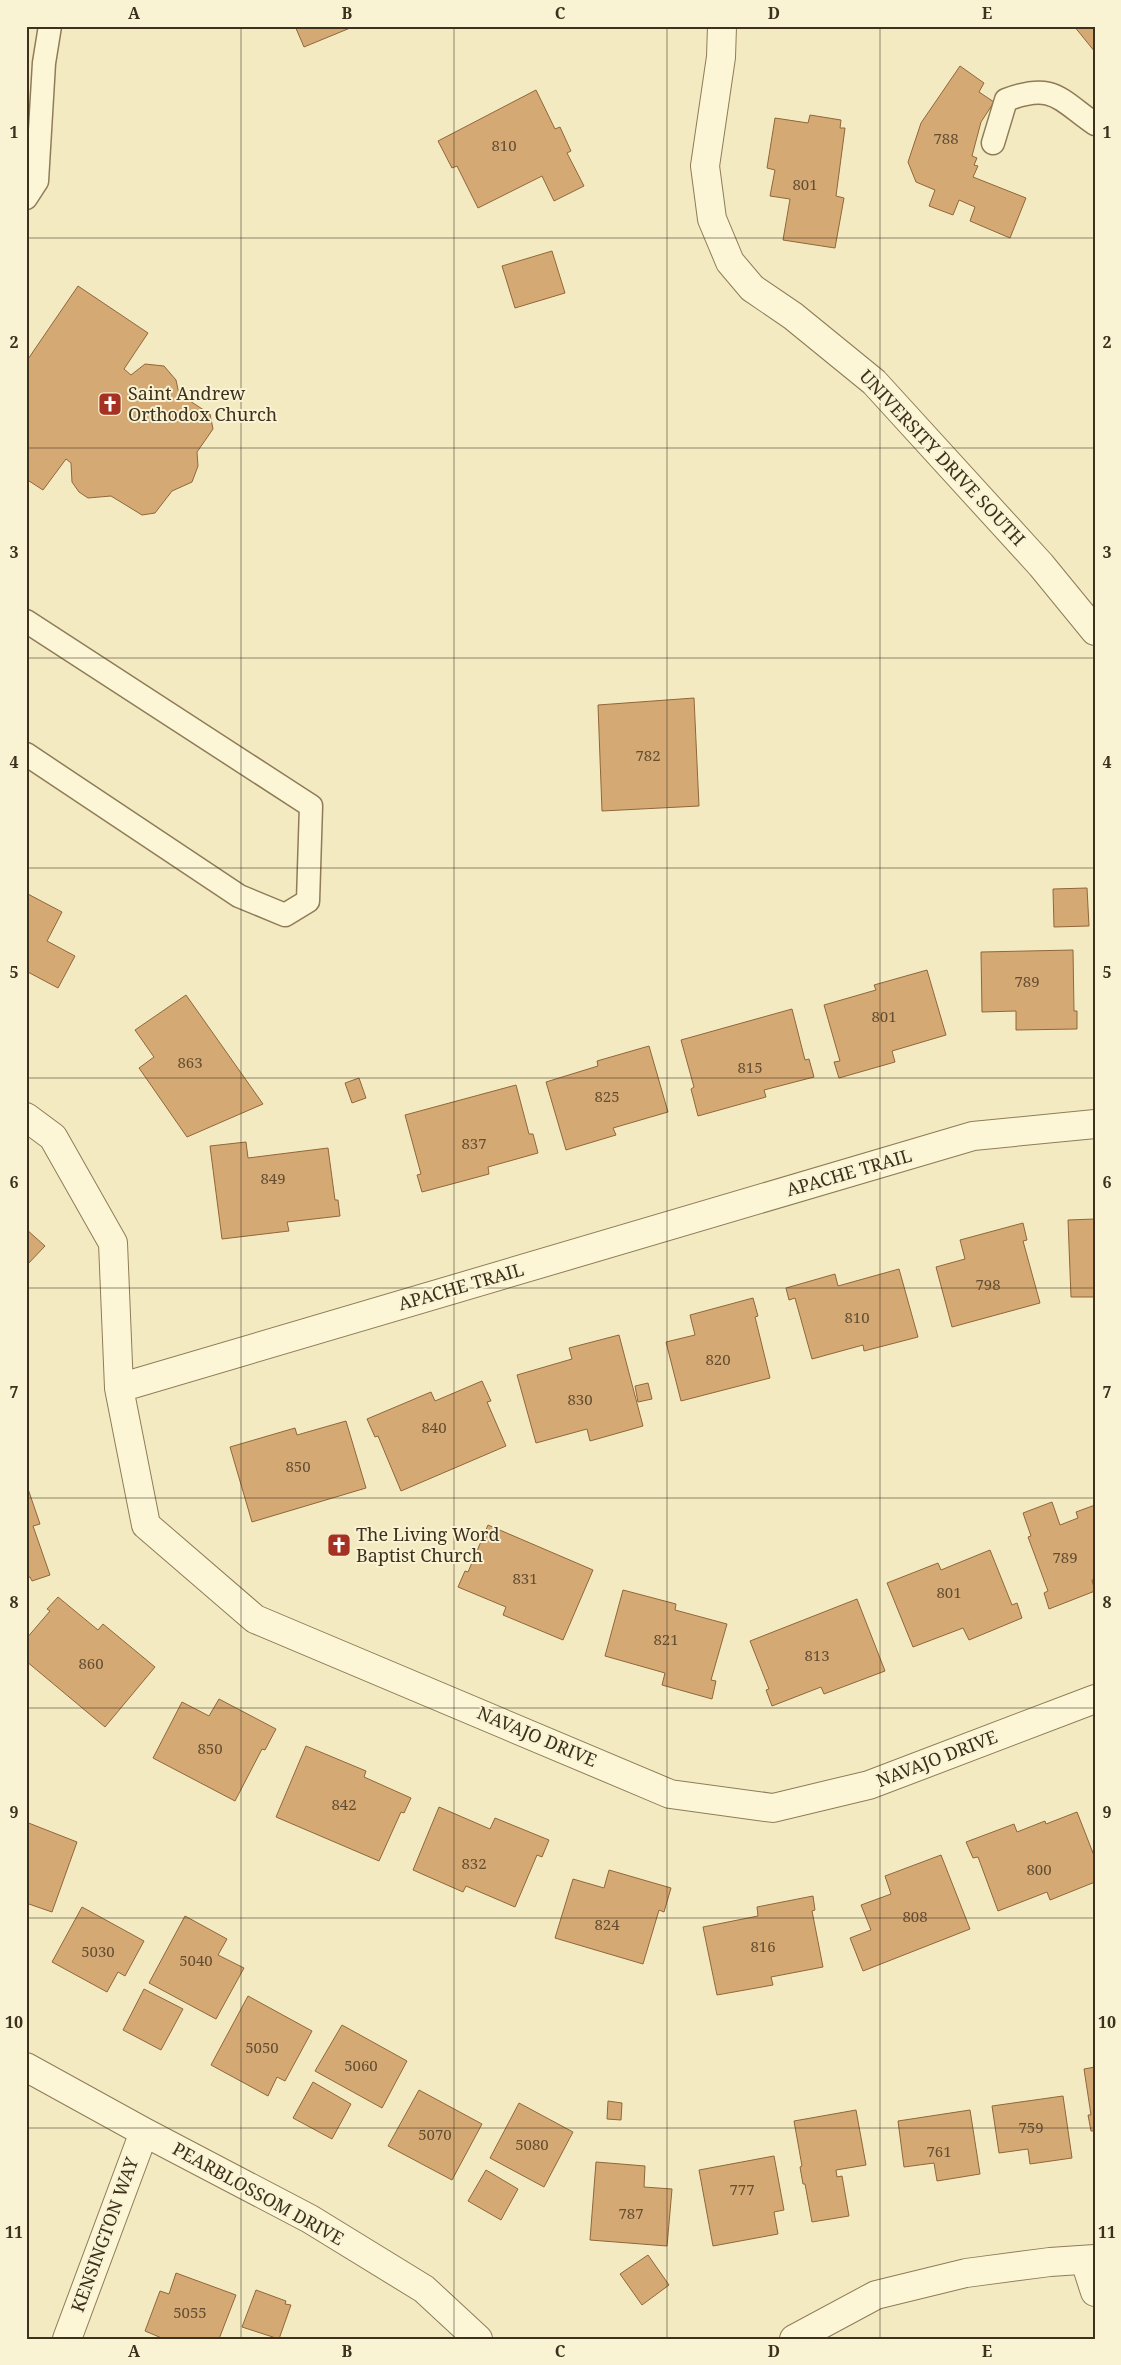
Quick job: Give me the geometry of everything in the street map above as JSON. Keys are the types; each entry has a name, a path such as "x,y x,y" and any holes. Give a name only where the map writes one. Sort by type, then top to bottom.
{"street":[{"name":"UNIVERSITY DRIVE SOUTH","path":"722,26 721,57 705,166 712,219 730,262 752,288 793,316 874,382 1042,565 1095,631"},
{"path":"26,1117 53,1137 112,1243 119,1388"},
{"name":"APACHE TRAIL","path":"119,1388 973,1136 1095,1124"},
{"name":"NAVAJO DRIVE","path":"119,1388 146,1525 255,1619 670,1794 772,1808 782,1806 869,1786 1095,1699"},
{"name":"PEARBLOSSOM DRIVE","path":"26,2066 144,2132 310,2219 424,2289 478,2339"},
{"name":"KENSINGTON WAY","path":"67,2339 144,2132"},
{"path":"794,2339 876,2295 966,2273 1050,2262 1090,2260 1095,2292"}],"lane":[{"path":"26,198 37,181 44,63 50,26"},
{"path":"993,143 1006,100 1022,94 1038,92 1060,97 1095,124"},
{"path":"26,621 311,806 308,901 285,915 239,896 26,754"}],"building":[{"path":"295,26 355,26 304,47"},
{"path":"1074,26 1095,26 1095,52"},
{"path":"960,66 984,83 979,92 994,102 981,122 972,156 977,158 974,165 978,166 973,177 1026,198 1010,238 970,221 975,207 959,200 953,215 929,206 935,190 916,182 908,162 921,123"},
{"path":"536,90 555,129 560,127 571,151 567,153 584,186 554,201 542,176 478,208 457,166 452,168 438,141"},
{"path":"810,115 841,120 840,128 845,128 836,196 844,198 835,248 783,240 790,199 770,196 775,170 767,168 775,118 808,123"},
{"path":"552,251 565,293 515,308 502,266"},
{"name":"Saint Andrew Orthodox Church","path":"78,286 148,333 124,369 131,375 145,364 164,366 176,380 179,394 210,414 213,429 197,452 198,466 192,482 172,491 155,513 142,515 111,496 88,498 79,492 72,482 71,463 66,459 43,490 26,479 26,362"},
{"path":"694,698 699,806 602,811 598,705"},
{"path":"1087,888 1089,926 1054,927 1053,889"},
{"path":"26,893 62,912 47,941 75,956 58,988 26,971"},
{"path":"1073,950 1074,1011 1077,1011 1077,1029 1016,1030 1016,1011 982,1012 981,952"},
{"path":"927,970 946,1035 892,1051 895,1062 839,1078 834,1062 840,1061 824,1005 876,990 874,985"},
{"path":"186,995 263,1104 187,1137 139,1068 154,1057 135,1030"},
{"path":"792,1009 805,1060 809,1059 814,1077 764,1090 766,1097 698,1116 691,1089 694,1087 681,1040"},
{"path":"649,1046 668,1112 613,1128 616,1135 566,1150 546,1082 598,1066 597,1061"},
{"path":"359,1078 366,1098 352,1103 345,1083"},
{"path":"516,1085 529,1134 533,1134 538,1153 488,1167 489,1174 422,1192 417,1175 421,1174 405,1115"},
{"path":"246,1142 248,1158 328,1148 335,1200 338,1200 340,1216 287,1222 289,1231 222,1239 210,1146"},
{"path":"1095,1219 1095,1297 1071,1297 1068,1220"},
{"path":"1023,1223 1027,1240 1023,1241 1040,1303 952,1327 936,1267 965,1259 960,1240"},
{"path":"26,1229 45,1246 26,1266"},
{"path":"899,1269 918,1337 864,1351 863,1345 812,1359 795,1298 789,1300 786,1288 835,1274 838,1286"},
{"path":"753,1298 758,1316 755,1317 770,1378 681,1401 666,1342 695,1335 690,1315"},
{"path":"619,1335 643,1426 590,1441 587,1429 536,1443 517,1375 572,1359 569,1348"},
{"path":"482,1381 491,1401 487,1402 506,1446 401,1491 378,1436 375,1437 367,1419 431,1392 435,1401"},
{"path":"648,1383 652,1399 638,1402 635,1386"},
{"path":"346,1421 366,1488 252,1522 230,1447 295,1428 297,1435"},
{"path":"26,1483 40,1524 33,1526 50,1575 32,1581 30,1577 26,1578"},
{"path":"1052,1502 1060,1525 1078,1518 1076,1512 1095,1505 1095,1579 1092,1580 1095,1591 1049,1609 1044,1593 1048,1591 1028,1537 1031,1536 1023,1513"},
{"path":"488,1525 593,1570 563,1640 503,1615 506,1607 458,1587 465,1571 468,1572"},
{"path":"990,1550 1012,1605 1017,1603 1022,1618 969,1640 963,1628 913,1647 887,1583 938,1563 941,1570"},
{"path":"623,1590 676,1604 675,1610 727,1624 711,1680 716,1681 712,1699 662,1685 665,1673 605,1656"},
{"path":"58,1597 98,1630 103,1624 155,1667 105,1727 26,1661 26,1639 50,1611 47,1609"},
{"path":"857,1599 885,1671 824,1694 821,1687 772,1706 766,1690 769,1689 750,1641"},
{"path":"219,1699 276,1729 265,1750 262,1749 235,1801 153,1758 182,1702 209,1716"},
{"path":"306,1746 366,1771 364,1777 411,1798 404,1813 401,1812 379,1861 276,1817"},
{"path":"439,1807 490,1829 495,1818 549,1840 542,1857 537,1855 515,1907 466,1886 463,1892 413,1870"},
{"path":"1077,1812 1095,1858 1095,1882 1050,1900 1047,1892 998,1911 978,1857 973,1858 966,1842 1014,1824 1017,1832 1045,1821 1046,1824"},
{"path":"26,1822 77,1842 52,1912 26,1903"},
{"path":"941,1855 970,1929 863,1971 850,1938 871,1930 861,1905 891,1894 885,1876"},
{"path":"609,1870 671,1888 664,1912 659,1910 643,1964 555,1938 573,1879 604,1888"},
{"path":"813,1896 815,1910 812,1911 823,1967 771,1977 773,1985 717,1995 703,1927 758,1916 757,1907"},
{"path":"82,1907 144,1941 125,1976 118,1972 107,1992 52,1962"},
{"path":"185,1916 227,1939 218,1955 244,1968 216,2019 149,1983"},
{"path":"144,1989 183,2009 161,2050 123,2030"},
{"path":"248,1996 312,2031 285,2081 277,2077 268,2096 211,2065"},
{"path":"342,2025 407,2061 382,2108 315,2071"},
{"path":"1095,2067 1095,2137 1094,2131 1091,2131 1088,2115 1091,2115 1084,2069"},
{"path":"313,2082 351,2104 332,2139 293,2118"},
{"path":"419,2090 482,2124 452,2180 388,2146"},
{"path":"1063,2096 1072,2158 1030,2164 1028,2149 999,2153 992,2106"},
{"path":"608,2101 622,2103 621,2120 607,2119"},
{"path":"519,2103 573,2132 544,2187 490,2158"},
{"path":"856,2110 866,2165 836,2170 837,2177 842,2176 849,2216 812,2222 805,2184 803,2184 800,2167 802,2166 794,2121"},
{"path":"970,2110 980,2174 937,2181 934,2163 904,2167 898,2121"},
{"path":"774,2156 784,2210 774,2212 778,2234 713,2246 699,2170"},
{"path":"596,2162 645,2166 644,2187 672,2189 667,2246 590,2240"},
{"path":"486,2170 518,2189 501,2220 468,2201"},
{"path":"648,2255 669,2285 642,2305 620,2274"},
{"path":"176,2273 236,2295 219,2339 164,2339 145,2331 160,2291 169,2294"},
{"path":"256,2290 286,2301 285,2304 291,2305 279,2339 242,2327"}],"place":[{"name":"Saint Andrew Orthodox Church","path":"110,404"},
{"name":"The Living Word Baptist Church","path":"339,1545"}]}
